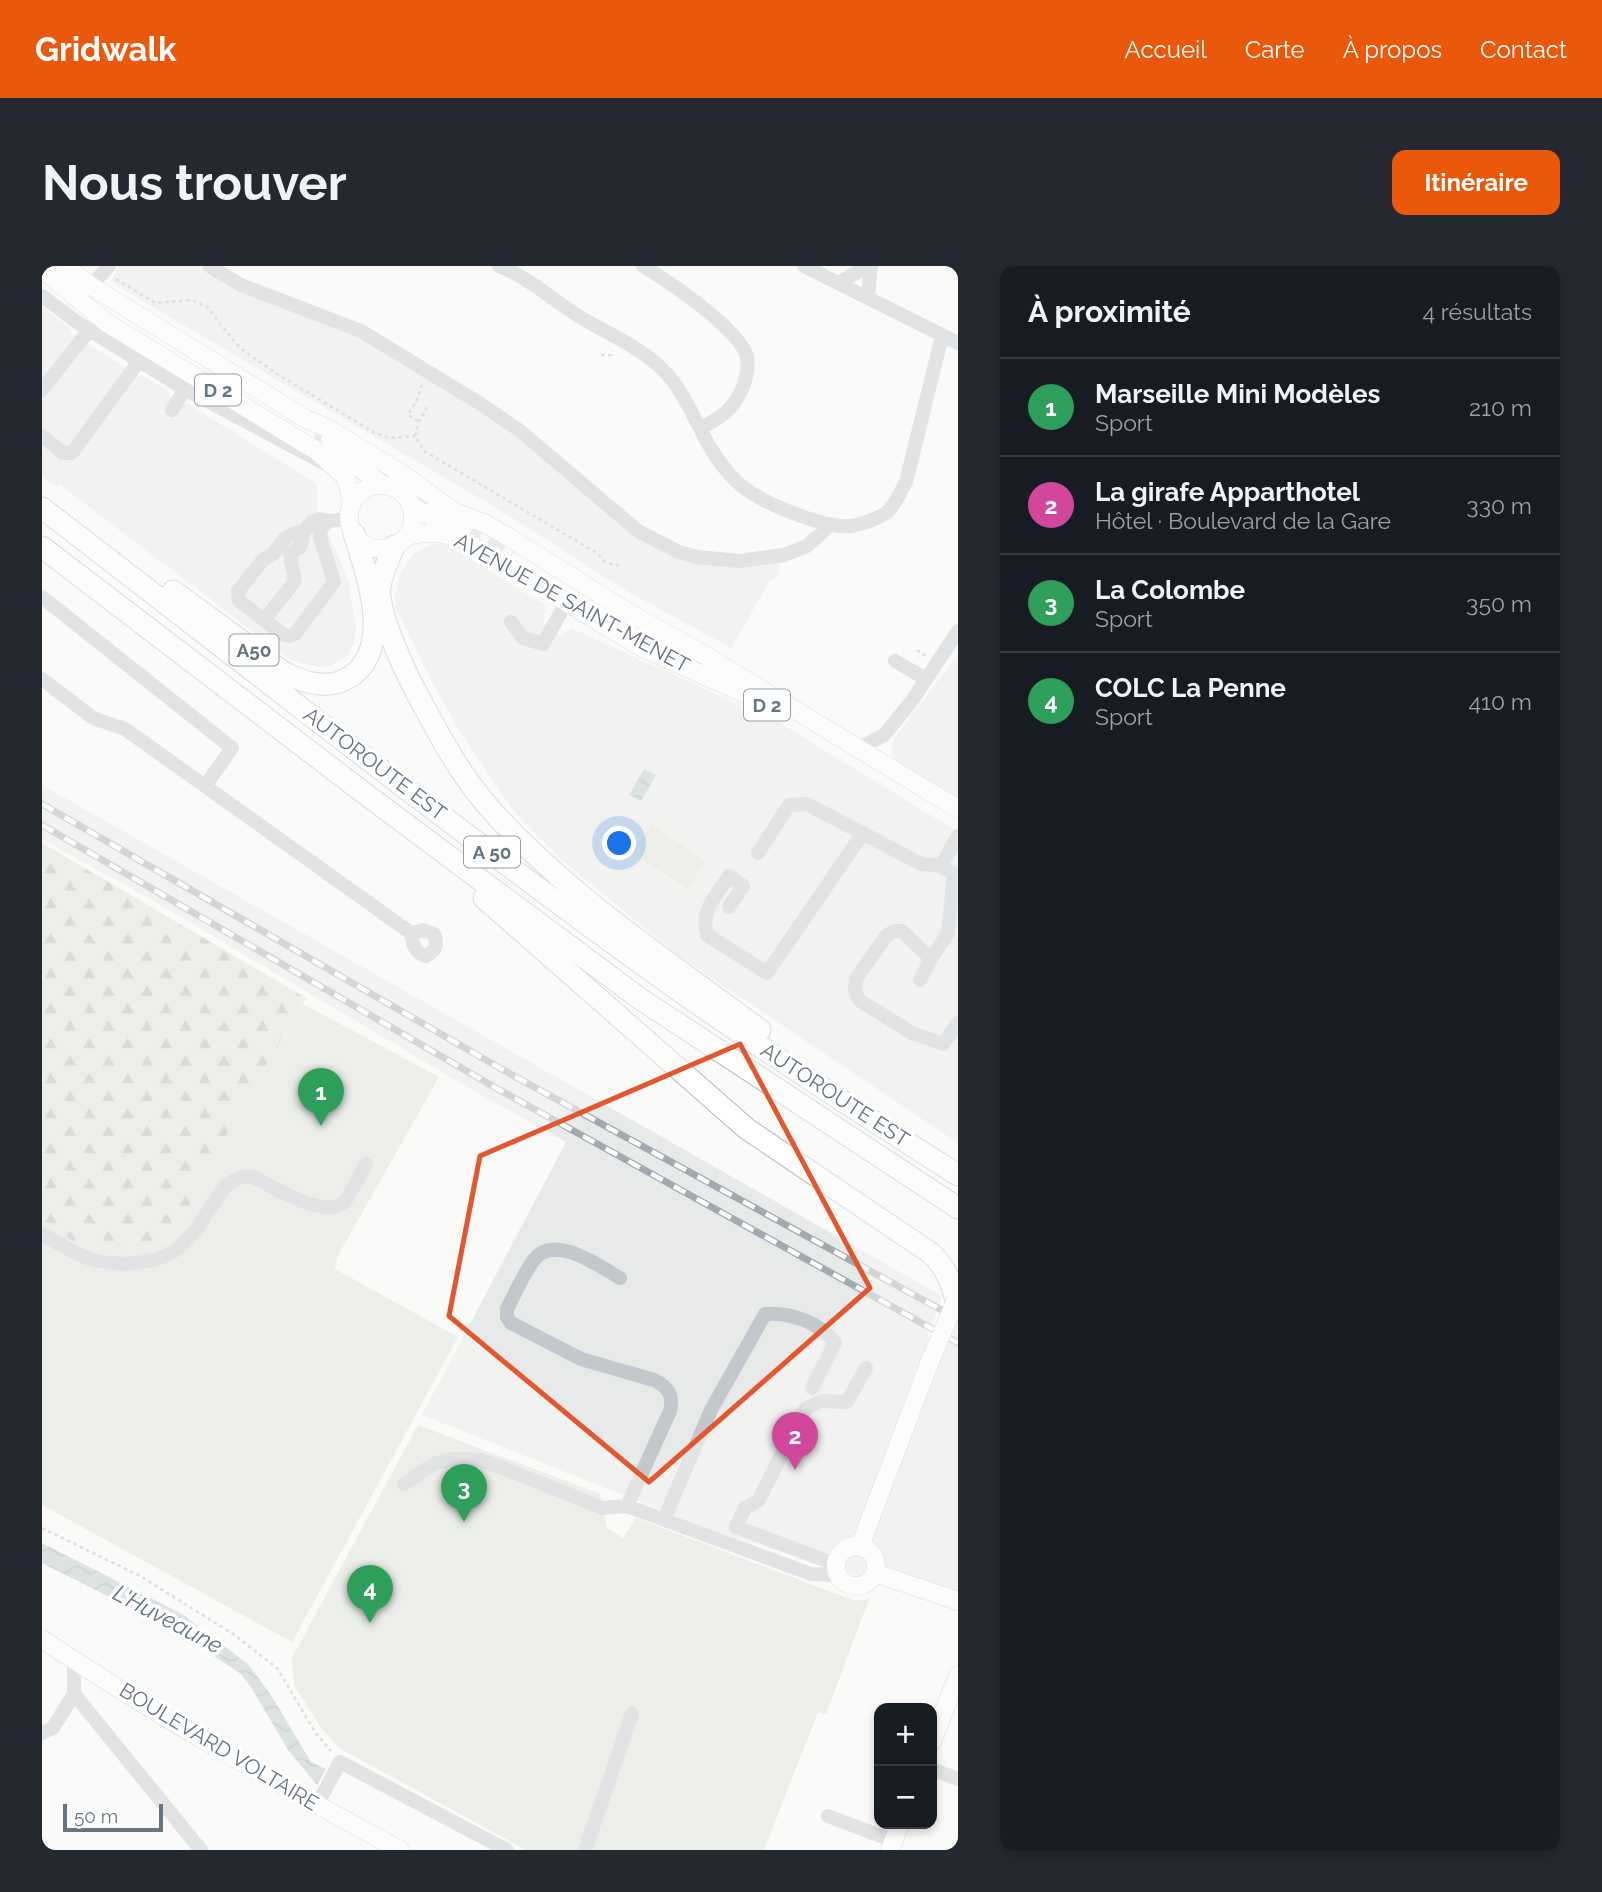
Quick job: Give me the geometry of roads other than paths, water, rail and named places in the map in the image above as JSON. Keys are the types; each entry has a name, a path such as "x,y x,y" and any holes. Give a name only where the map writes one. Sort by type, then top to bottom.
{"highway":[{"name":"A50","path":"42,497 288,675 324,685 342,681 356,673 372,651 375,635 366,571 352,519"},
{"name":"AUTOROUTE EST","path":"42,508 651,971 761,1047 953,1172"},
{"path":"401,541 382,576 380,589 383,609 410,681 454,762 484,802 517,838 620,925 953,1172"},
{"name":"AUTOROUTE EST","path":"42,547 364,793 639,998 958,1208"},
{"path":"364,793 747,1129 932,1254 943,1266 957,1297"}],"main road":[{"name":"AVENUE DE SAINT-MENET","path":"65,266 101,275 306,419 327,428 407,477 454,512 484,523 851,749"},
{"name":"D 2","path":"42,269 107,323 317,451 346,478 352,519"},
{"name":"D 2","path":"66,289 314,438"},
{"name":"D 2","path":"306,419 362,470 383,485"},
{"path":"383,485 401,492 412,508 412,527 401,541 383,549 362,543 352,519 359,494 370,487 383,485"},
{"name":"AVENUE DE SAINT-MENET","path":"412,508 440,520 481,529 532,554"},
{"name":"AVENUE DE SAINT-MENET","path":"401,541 429,532 456,537 641,647 752,696 851,749"},
{"path":"510,558 627,629 691,660 752,696"},
{"name":"D 2","path":"851,749 883,762 958,809"},
{"name":"D 2","path":"851,749 958,820"},
{"path":"860,1546 957,1297"},
{"path":"860,1546 875,1559 875,1573 872,1579 860,1586 847,1584 836,1569 841,1552 860,1546"},
{"path":"875,1573 958,1601"},
{"name":"BOULEVARD VOLTAIRE","path":"42,1639 317,1805 400,1850"},
{"path":"937,1732 955,1694 958,1675"}],"street":[{"path":"209,266 241,285 361,331 412,362 519,430 638,531 679,552 697,557 739,561 784,555 807,546 831,524"},
{"path":"643,266 700,306 736,336 747,357 747,377 736,402 720,419 700,428"},
{"path":"804,266 958,343"},
{"path":"838,283 869,266"},
{"path":"868,296 869,266"},
{"path":"508,268 583,319 646,354 664,370 724,468 742,487 776,506 831,524 849,526 866,523 887,512 896,500 905,482 942,336"},
{"path":"42,296 89,330 185,389 338,470"},
{"path":"42,390 89,330"},
{"path":"42,436 64,453 72,453 139,361"},
{"path":"172,410 185,389"},
{"path":"264,620 295,581 290,554 301,546 304,531 312,522 320,519 352,519"},
{"path":"304,531 284,540 274,553 262,560 238,591 239,601 284,635 290,636 332,586 332,572 320,537 321,529 327,521"},
{"path":"42,597 232,748 205,786"},
{"path":"511,622 523,638 543,644 566,603"},
{"path":"556,640 558,620"},
{"path":"851,749 884,735 958,631"},
{"path":"895,661 926,679"},
{"path":"42,679 93,718 125,729 411,933"},
{"path":"883,762 884,735"},
{"path":"758,853 789,806 807,804 921,864 941,866 954,874 948,933 920,979"},
{"path":"729,907 743,886 729,876 707,910 703,921 707,935 767,973 863,833"},
{"path":"941,866 956,847"},
{"path":"931,959 902,931 894,931 886,936 856,979 855,991 859,1000 912,1033 943,1044 958,1023"},
{"path":"42,1234 81,1256 100,1262 153,1260 178,1249 234,1180 244,1176 253,1177 316,1206 332,1209 343,1203 366,1164"},
{"path":"620,1278 569,1250 550,1250 534,1258 507,1309 507,1317 510,1323 581,1359 666,1386 672,1402 670,1411 626,1506"},
{"path":"664,1519 711,1410 765,1314 794,1316 828,1334 835,1343 813,1388"},
{"path":"836,1569 736,1527 745,1508 758,1501 805,1409 821,1401 847,1402 866,1368"},
{"path":"404,1484 435,1463 454,1459 482,1460 603,1508 626,1506 811,1574 836,1569"},
{"path":"42,1732 53,1728 74,1694 74,1660"},
{"path":"74,1694 201,1850"},
{"path":"585,1850 632,1714"},
{"path":"317,1805 340,1762 507,1850"},
{"path":"937,1771 958,1779"},
{"path":"828,1816 895,1838"}],"water":[{"path":"644,769 656,775 641,801 629,795"},
{"name":"L'Huveaune","path":"42,1543 182,1614 248,1664 271,1695 311,1762 326,1769 317,1785 288,1750 241,1674 175,1630 42,1563"}],"tunnel":[{"path":"314,438 341,455"},
{"path":"371,473 510,558"}],"railway":[{"path":"42,804 505,1071 958,1319"},
{"path":"42,825 496,1088 958,1343"}],"place":[{"name":"Marseille Mini Modèles","path":"321,1126"},
{"name":"La girafe Apparthotel","path":"795,1470"},
{"name":"La Colombe","path":"464,1522"},
{"name":"COLC La Penne","path":"370,1623"}]}
